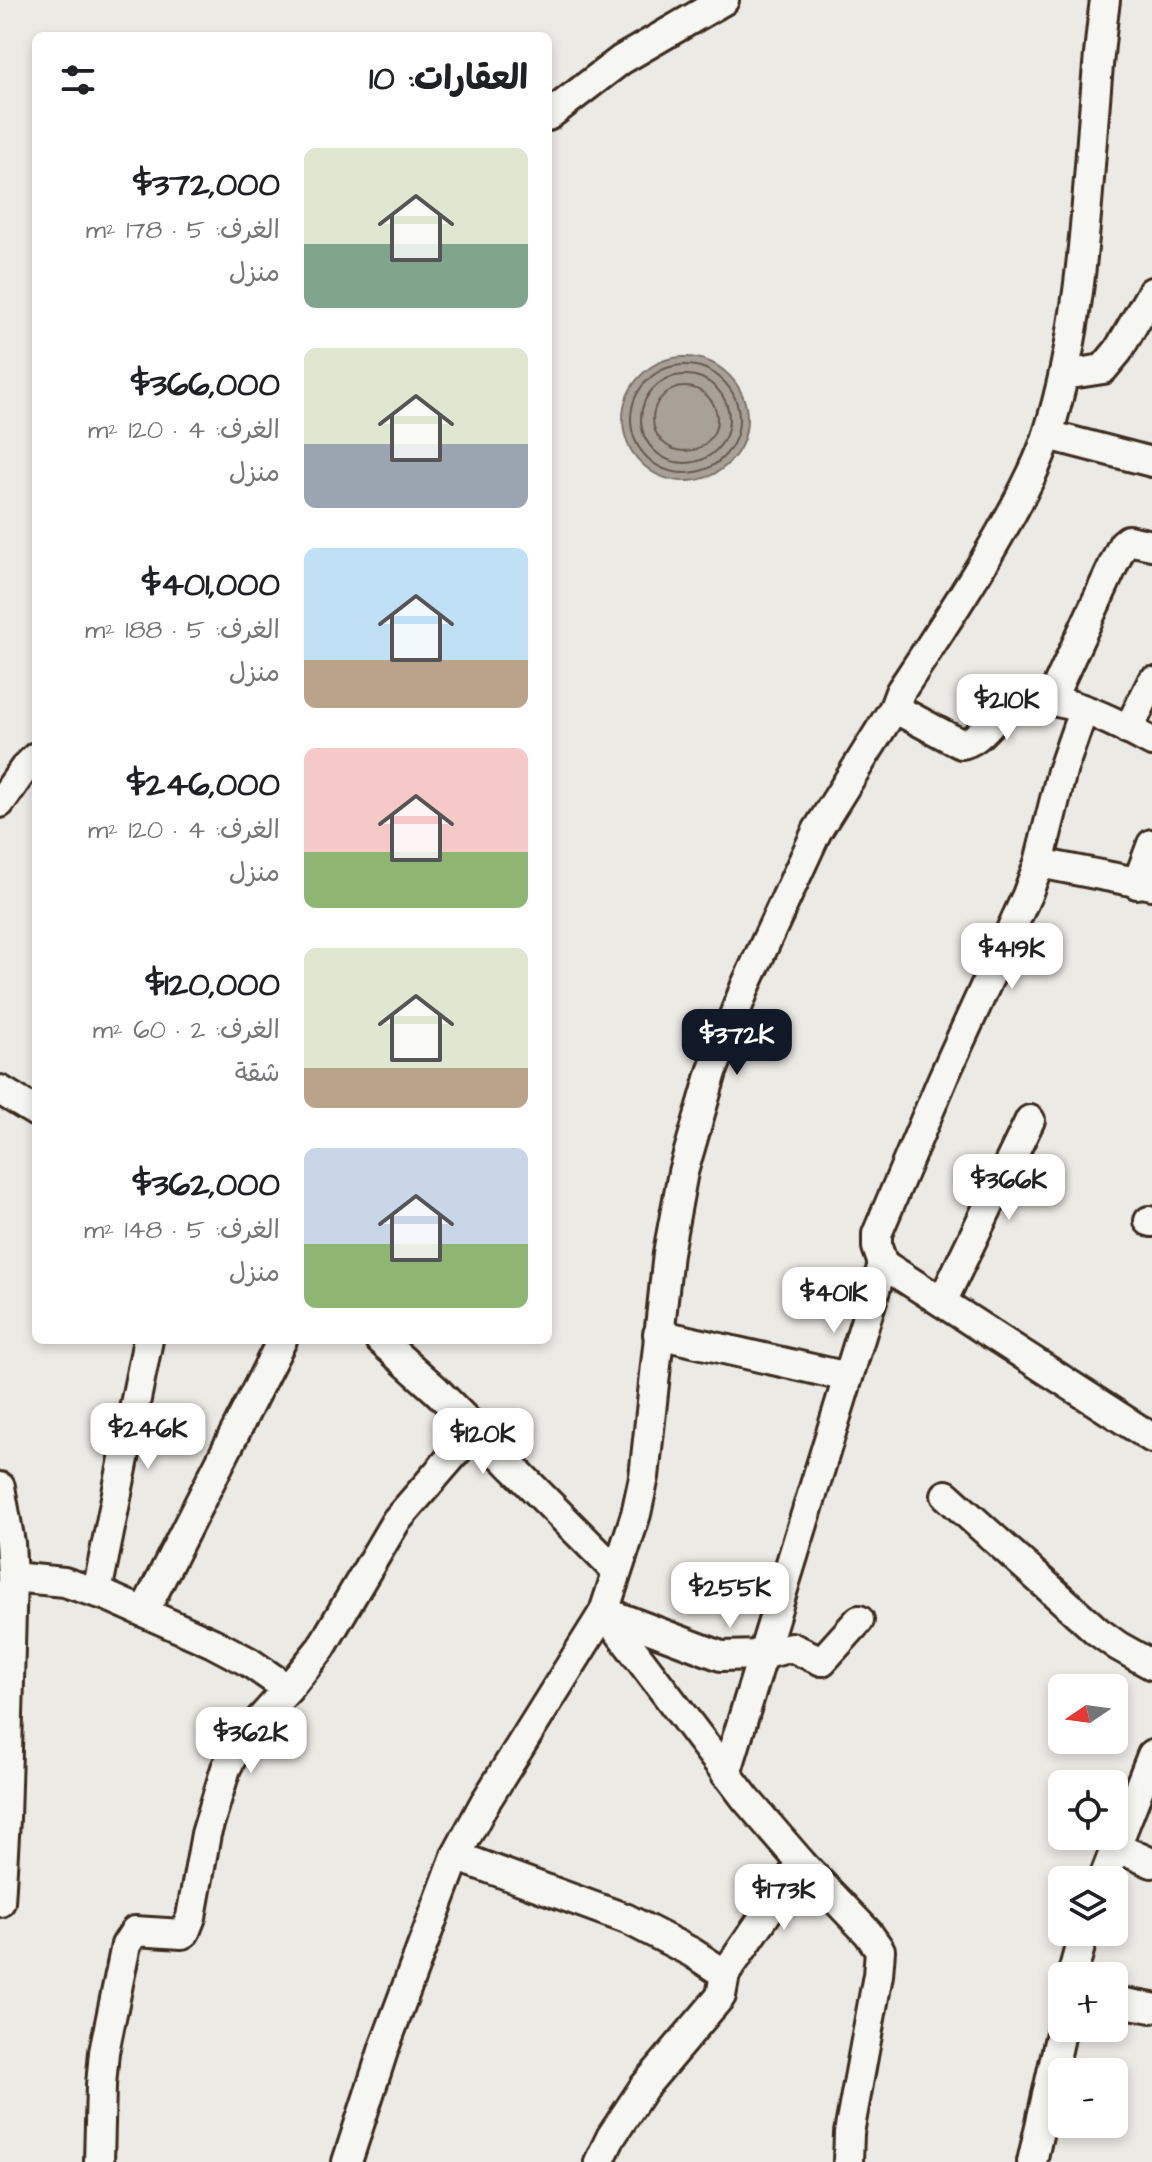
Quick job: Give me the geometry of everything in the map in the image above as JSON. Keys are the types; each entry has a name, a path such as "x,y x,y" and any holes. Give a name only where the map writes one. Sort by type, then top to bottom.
{"street":[{"path":"552,113 621,60 724,0"},
{"path":"347,2162 384,2048 456,1856 484,1804 604,1612 636,1514 644,1477 668,1253 683,1172 712,1072 746,985 817,831 1022,495 1048,435 1064,375 1082,274 1105,0"},
{"path":"1064,375 1103,369 1118,351 1152,292"},
{"path":"1048,435 1152,462"},
{"path":"1051,700 1123,544 1128,540 1152,545"},
{"path":"894,708 961,744 976,739 1013,703 1030,700 1051,700 1140,736 1152,682"},
{"path":"726,1774 883,1264 877,1247 877,1234 1039,863 1062,771 1083,711"},
{"path":"0,803 32,761"},
{"path":"1039,863 1145,884 1152,844"},
{"path":"0,1090 32,1110"},
{"path":"942,1302 1030,1120"},
{"path":"883,1264 1152,1438"},
{"path":"658,1334 848,1377"},
{"path":"97,1592 147,1344"},
{"path":"144,1612 280,1344"},
{"path":"384,1344 436,1390 616,1571"},
{"path":"99,2162 104,2052 126,1945 135,1931 185,1932 191,1917 206,1834 226,1768 240,1742 321,1648 396,1521 474,1431"},
{"path":"0,1487 10,1543 12,1577 0,1902"},
{"path":"946,1495 1097,1631 1152,1665"},
{"path":"12,1577 64,1582 97,1592 249,1662 288,1689"},
{"path":"604,1612 721,1656 763,1655 791,1647 822,1661 859,1620"},
{"path":"604,1612 726,1774 880,1950 849,2133 848,2162"},
{"path":"1128,1816 1152,1755"},
{"path":"1123,1850 1152,1863"},
{"path":"456,1856 627,1919 691,1952 725,1974"},
{"path":"599,2162 611,2137 644,2087 721,1996 725,1974 801,1863"},
{"path":"1128,2004 1152,2008"},
{"path":"1032,2162 1059,2042"}],"water":[{"path":"685,357 709,362 729,375 742,395 747,419 742,443 729,463 709,476 685,481 661,476 641,463 628,443 623,419 628,395 641,375 661,362"}]}
